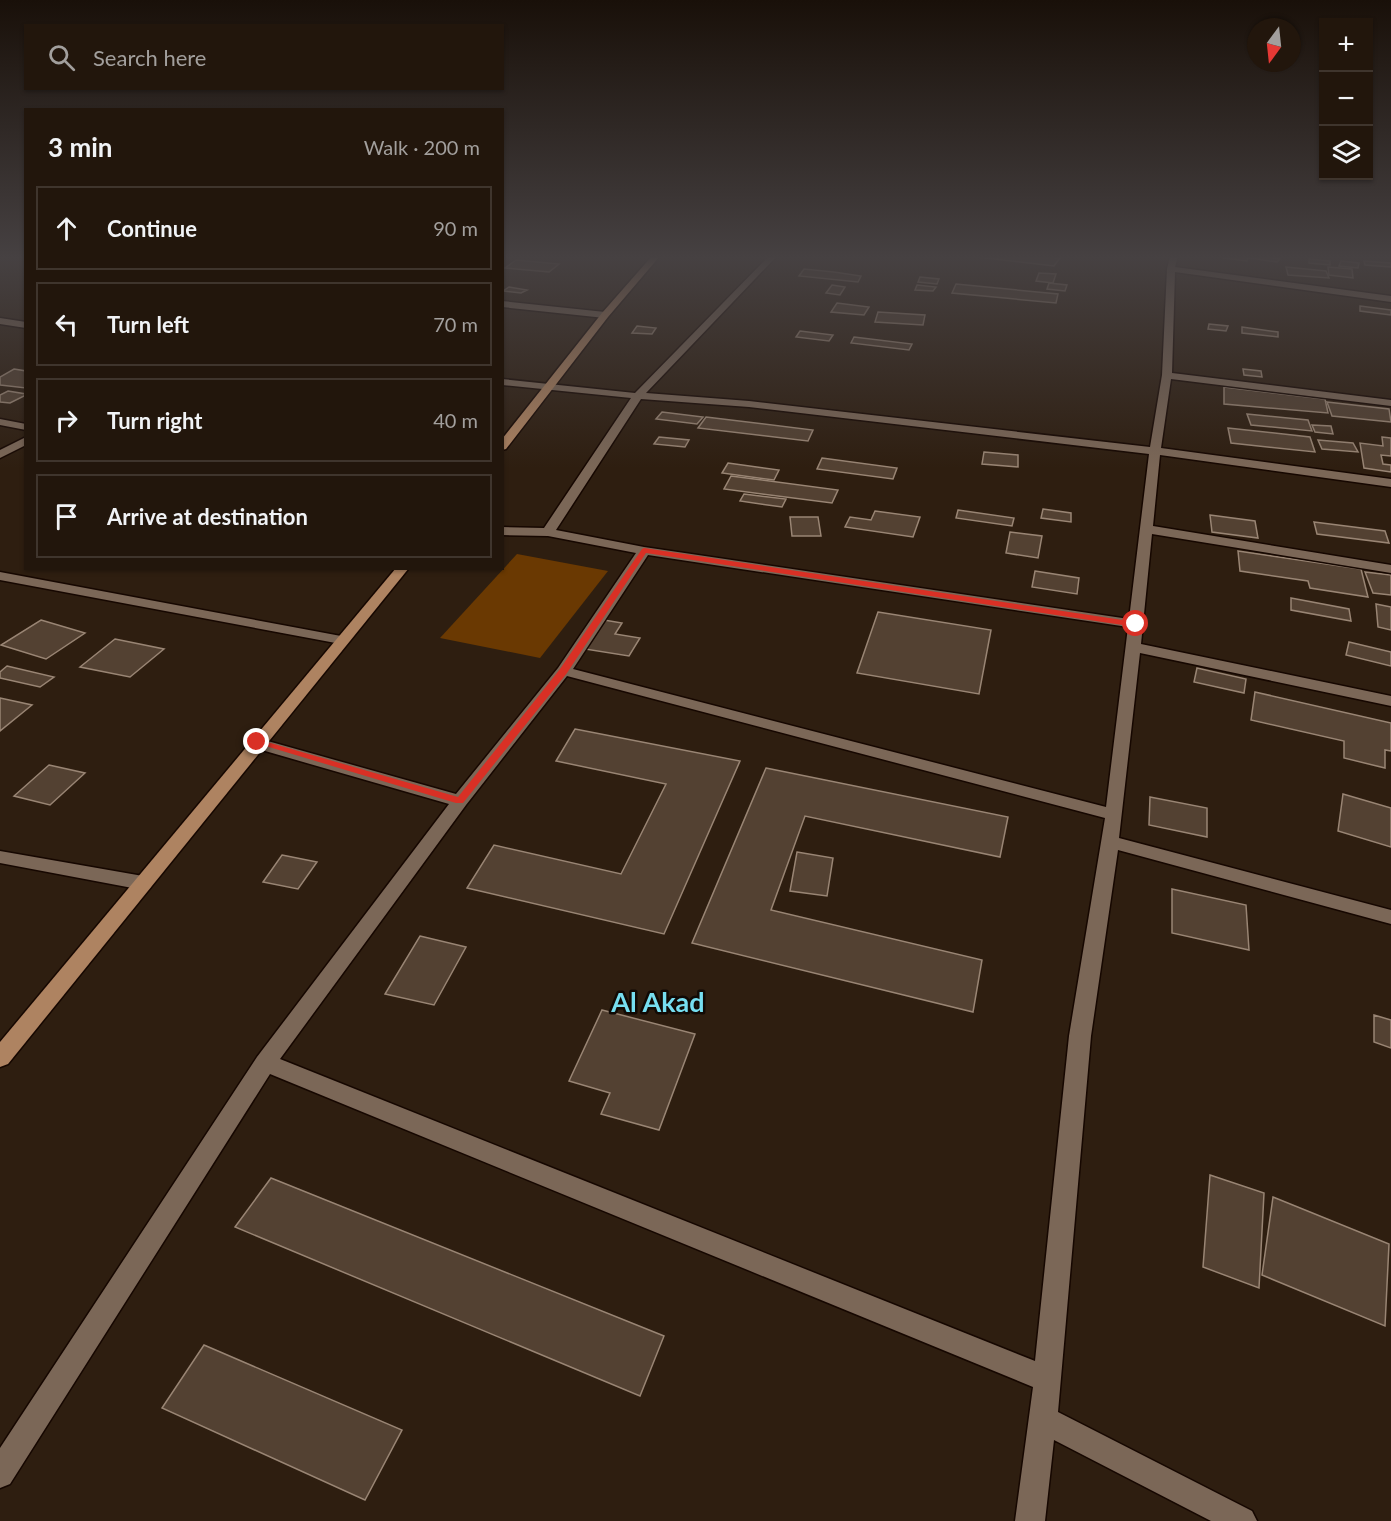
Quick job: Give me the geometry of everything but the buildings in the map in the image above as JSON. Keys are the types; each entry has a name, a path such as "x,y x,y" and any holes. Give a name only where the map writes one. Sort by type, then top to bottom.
{"main road":[{"path":"504,444 596,327"},
{"path":"0,1058 257,742 401,570"}],"street":[{"path":"548,532 638,396 705,327"},
{"path":"1030,1521 1043,1419 1080,1036 1114,814 1155,451 1167,375 1169,327"},
{"path":"1167,375 1391,403"},
{"path":"504,382 638,396 749,404 1155,451 1391,483"},
{"path":"0,423 24,427"},
{"path":"0,455 24,442"},
{"path":"1147,529 1391,569"},
{"path":"504,531 548,532 644,551 1136,624"},
{"path":"0,1474 265,1063 460,801 564,671 644,551"},
{"path":"0,576 341,640"},
{"path":"1134,647 1391,701"},
{"path":"564,671 1114,814"},
{"path":"257,742 460,801"},
{"path":"1109,841 1391,918"},
{"path":"0,857 143,883"},
{"path":"265,1063 1047,1379"},
{"path":"1043,1419 1242,1521"}],"shaded area":[{"path":"517,554 608,571 540,658 440,638"}],"district":[{"name":"Al Akad","path":"658,1003"}],"route":[{"path":"257,742 460,801 564,671 644,551 1136,624"}]}
